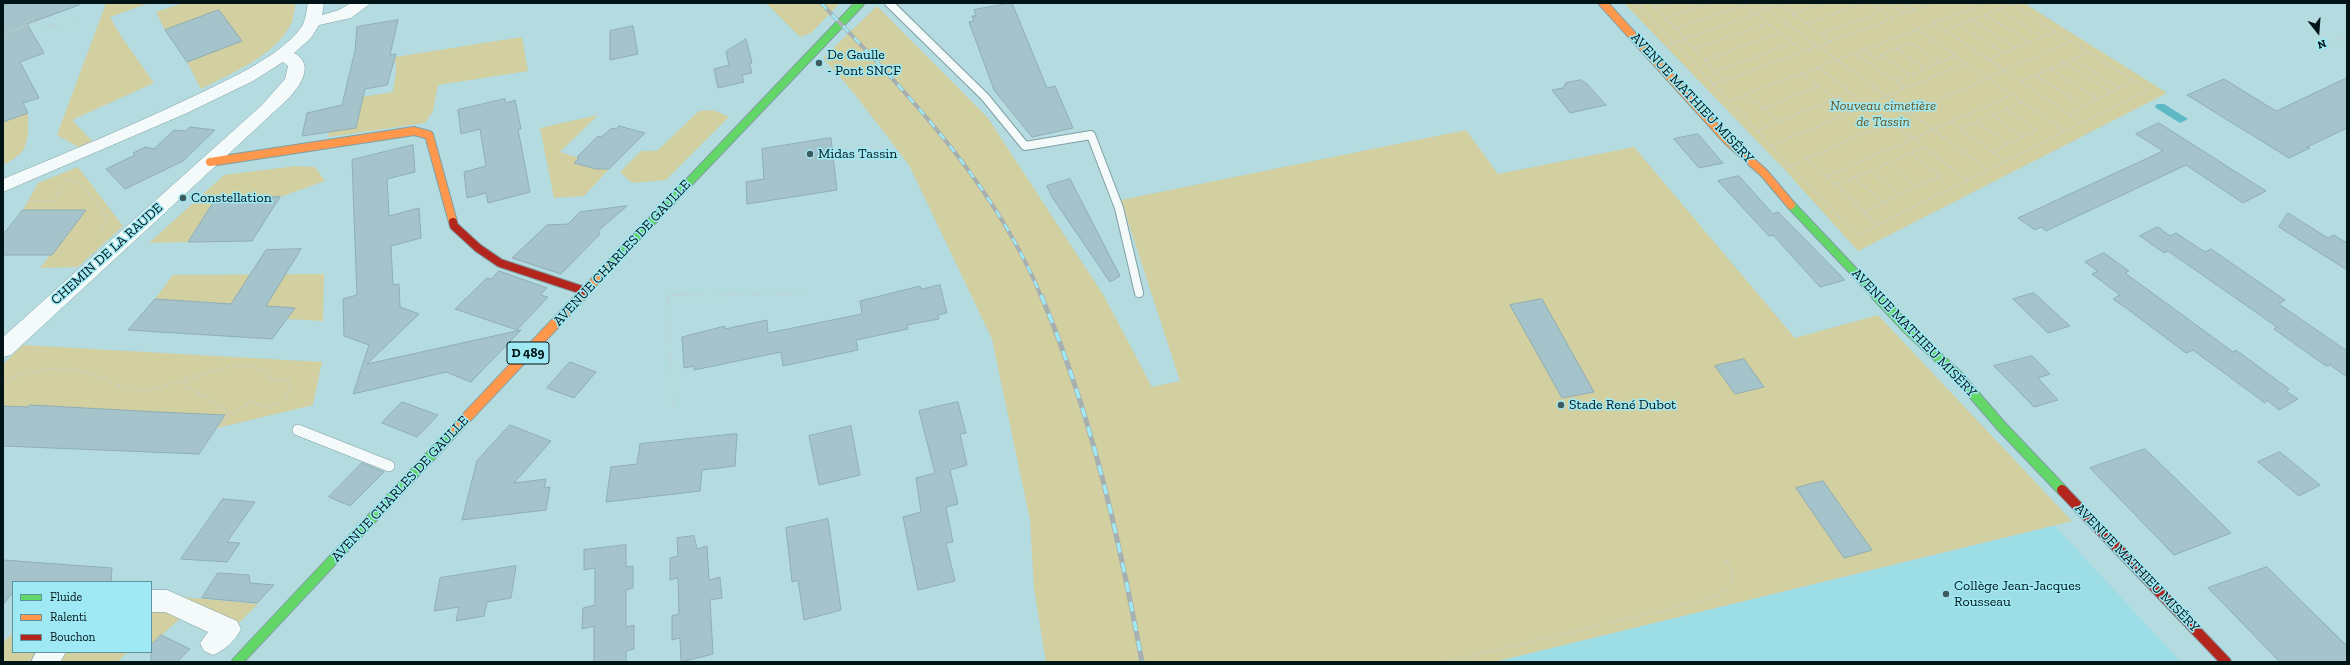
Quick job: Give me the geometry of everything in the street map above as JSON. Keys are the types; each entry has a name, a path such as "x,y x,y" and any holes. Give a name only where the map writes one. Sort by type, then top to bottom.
{"street":[{"path":"3,186 106,144 207,97 251,73 281,54 306,33 312,22 316,3"},
{"path":"312,22 345,14 363,3"},
{"name":"AVENUE CHARLES DE GAULLE","path":"237,662 584,291 860,3"},
{"name":"AVENUE MATHIEU MISÉRY","path":"1603,3 1726,138 1745,154 1783,193 1797,213 1907,328 1926,344 1985,405 2002,427 2226,662"},
{"name":"CHEMIN DE LA RAUDE","path":"3,349 268,109 293,81 298,65 294,59 281,54"},
{"path":"210,162 414,131 429,135 454,226 478,248 500,263 584,291"},
{"path":"152,601 167,601 228,629 213,643"},
{"path":"44,662 52,653"}],"lane":[{"path":"890,3 985,97 1025,146 1091,135 1119,208 1138,293"},
{"path":"298,430 389,466"}],"path":[{"path":"1641,3 1638,4 1713,85 1857,235 2148,90 2012,4 1946,30"},
{"path":"1651,3 1725,81"},
{"path":"1655,8 1669,3"},
{"path":"1665,18 1709,3"},
{"path":"1741,3 1804,51"},
{"path":"1760,3 1988,170"},
{"path":"1646,50 1674,43 1785,3"},
{"path":"1793,14 1824,3"},
{"path":"1806,24 1863,3"},
{"path":"1871,3 1893,18"},
{"path":"1888,3 1904,14"},
{"path":"1904,3 1914,10"},
{"path":"1713,85 1933,3"},
{"path":"1729,102 1988,3"},
{"path":"1675,29 1744,5"},
{"path":"1780,5 1830,41"},
{"path":"1999,10 2042,37"},
{"path":"1820,34 1882,11"},
{"path":"1986,15 2030,42"},
{"path":"1973,20 2016,48"},
{"path":"3,34 34,22 40,27 79,23"},
{"path":"1694,48 1768,23"},
{"path":"1935,23 2082,123"},
{"path":"1960,25 2003,54"},
{"path":"1918,30 2065,131"},
{"path":"1989,60 2056,32"},
{"path":"1705,60 1781,33"},
{"path":"2347,39 2342,37 2333,40 2347,48"},
{"path":"1777,170 1790,166 2071,41"},
{"path":"1716,71 1794,43"},
{"path":"1865,50 1875,57 1911,43 1940,62"},
{"path":"1897,49 1925,68"},
{"path":"2021,82 2088,52"},
{"path":"1856,54 1906,88"},
{"path":"1881,55 1911,75"},
{"path":"1896,81 1955,56"},
{"path":"2074,58 2120,88"},
{"path":"1771,146 1965,62"},
{"path":"2064,62 2111,92"},
{"path":"1819,68 1968,180"},
{"path":"2050,68 2097,99"},
{"path":"1802,74 1835,98"},
{"path":"2036,75 2083,106"},
{"path":"2069,114 2134,81"},
{"path":"1762,108 1818,86"},
{"path":"1757,131 1851,92"},
{"path":"1746,95 1779,122"},
{"path":"1826,176 2012,95"},
{"path":"1961,129 2022,102"},
{"path":"1992,152 2037,130 2006,109"},
{"path":"1992,115 2023,137"},
{"path":"1950,122 2005,161"},
{"path":"1977,122 2008,144"},
{"path":"1835,184 1871,171 1924,146"},
{"path":"1864,212 1940,176 1910,153"},
{"path":"1807,158 1878,225"},
{"path":"1887,163 1918,187"},
{"path":"1871,171 1901,195"},
{"path":"1854,178 1885,203"},
{"path":"28,201 54,201 66,180 81,183 108,219 98,236"},
{"path":"673,407 668,295 808,294"},
{"path":"3,384 35,370 56,366 84,372 126,390 137,391 161,388 248,364 261,368 270,380 285,379 290,382 291,390 281,403 263,407 254,400 228,417 218,428"},
{"path":"186,380 187,387 225,408 228,417"},
{"path":"1446,662 1702,601 1727,588 1733,579 1733,572 1726,561"}],"shaded area":[{"path":"2157,104 2164,104 2188,119 2180,123 2156,108 2155,106"},
{"name":"Collège Jean-Jacques Rousseau","path":"2055,526 2181,662 1495,662"}],"green space":[{"path":"106,3 149,3 110,17 121,36 154,83 72,120 92,141 78,147 57,135"},
{"path":"183,3 296,3 291,24 274,46 251,63 201,89 187,62 207,54 219,10 187,24 185,23 165,30 156,12"},
{"path":"766,3 840,3 811,33 800,37"},
{"name":"Nouveau cimetière de Tassin","path":"1624,3 2024,3 2167,93 1858,251 1784,169"},
{"name":"Stade René Dubot","path":"877,6 988,118 1104,296 1152,387 1180,381 1121,200 1466,130 1498,174 1634,147 1795,338 1878,315 2072,521 1494,662 1046,662 1034,588 1030,520 992,339 909,165 853,92 823,58"},
{"path":"522,37 528,71 438,85 433,111 425,123 328,137 329,132 345,109 349,99 393,92 396,71 395,57"},
{"path":"713,110 729,117 666,180 632,183 620,172 641,151 657,151 699,111"},
{"path":"28,113 26,144 19,155 3,165 3,122"},
{"path":"598,115 560,152 579,158 575,163 595,169 609,169 584,196 554,198 540,128"},
{"path":"296,166 315,167 325,181 280,197 216,197 188,242 149,243 224,175"},
{"path":"78,167 123,226 78,267 40,268 86,210 23,210 38,183"},
{"path":"324,274 323,321 287,319 260,306 196,301 194,304 188,301 155,299 173,275"},
{"path":"23,345 322,362 313,405 217,428 224,416 3,406 3,364"},
{"path":"152,594 258,604 234,628 185,614 152,644"},
{"path":"12,633 12,653 126,653 118,662 3,662 3,643"}],"building":[{"path":"11,3 79,3 79,5 27,24 44,53 20,62 39,98 23,103 28,113 3,122 3,6"},
{"path":"1012,3 1047,88 1055,86 1073,128 1032,137 994,90 969,22 974,21 972,16 976,16 974,10"},
{"path":"219,10 242,41 187,62 165,30"},
{"path":"398,20 390,55 396,54 387,85 365,89 356,128 302,136 307,113 342,105 355,51 357,27"},
{"path":"633,26 638,54 610,60 610,31"},
{"path":"746,39 752,63 749,63 752,73 742,75 744,82 718,88 714,69 729,65 726,52"},
{"path":"2347,78 2347,128 2307,147 2310,148 2289,158 2187,95 2224,79 2276,111"},
{"path":"1581,80 1587,84 1606,105 1570,113 1552,90 1563,88 1566,83"},
{"path":"505,99 506,103 515,100 521,129 518,129 530,192 488,203 486,193 467,198 464,172 486,166 480,129 461,134 458,110"},
{"path":"2159,123 2266,191 2243,203 2186,165 2046,231 2041,227 2035,230 2018,218 2163,151 2136,134"},
{"path":"619,126 645,133 609,169 596,169 574,163 579,158 577,157 598,136 601,137 612,128 616,129"},
{"path":"190,127 215,130 183,161 125,189 106,169 135,155 133,153 146,147 154,149 174,130 186,131"},
{"path":"1698,134 1723,163 1699,168 1674,139"},
{"path":"831,138 837,190 747,204 746,182 764,179 762,149"},
{"path":"413,145 415,172 387,179 389,216 419,208 421,238 391,246 393,285 399,284 400,307 419,314 367,364 521,330 471,382 446,372 353,394 369,345 344,336 343,299 357,295 352,160"},
{"path":"1739,176 1773,214 1778,212 1845,280 1820,287 1773,235 1769,236 1718,181"},
{"path":"1070,179 1120,276 1110,282 1052,197 1047,186"},
{"path":"280,197 252,241 188,242 216,198"},
{"path":"627,206 598,231 600,234 561,274 512,258 547,225 568,224 580,212"},
{"path":"23,210 86,210 52,255 3,255 3,235"},
{"path":"2288,213 2328,238 2334,235 2347,243 2347,270 2279,227"},
{"path":"2158,227 2170,236 2176,233 2205,252 2211,249 2285,300 2279,304 2347,351 2347,377 2330,365 2326,366 2274,329 2277,327 2168,251 2164,253 2140,236"},
{"path":"301,249 266,306 295,308 272,339 128,330 155,299 231,304 266,250"},
{"path":"2104,253 2129,271 2125,273 2233,352 2236,350 2289,389 2286,391 2298,399 2279,410 2267,400 2265,403 2193,350 2186,353 2113,299 2120,295 2092,274 2098,271 2085,262"},
{"path":"499,271 547,288 540,295 548,297 517,330 455,309 487,278 491,279"},
{"path":"940,285 947,313 938,315 939,319 907,325 908,329 856,340 858,350 783,366 781,352 694,370 694,366 684,368 682,337 725,326 725,329 767,320 768,333 862,314 860,301 920,286 921,289"},
{"path":"2034,293 2070,326 2048,333 2013,299"},
{"path":"1542,299 1594,392 1562,398 1510,305"},
{"path":"2032,356 2050,374 2038,378 2058,400 2034,407 1994,366"},
{"path":"1744,359 1764,387 1735,394 1715,366"},
{"path":"570,362 596,372 574,398 547,388"},
{"path":"402,402 438,415 417,437 382,423"},
{"path":"958,402 966,433 960,434 967,465 950,470 958,504 946,507 953,542 946,543 955,581 918,590 903,517 921,512 916,478 935,473 919,411"},
{"path":"30,405 225,415 199,454 3,446 3,406 28,407"},
{"path":"510,425 551,441 514,483 546,479 544,488 550,487 546,510 462,520 477,461"},
{"path":"851,426 860,475 819,485 809,436"},
{"path":"737,434 735,466 702,470 700,491 606,502 611,467 637,464 640,444"},
{"path":"2145,449 2231,533 2174,555 2090,468"},
{"path":"2280,452 2320,485 2299,496 2258,462"},
{"path":"362,463 384,472 350,506 329,497"},
{"path":"1823,481 1872,550 1844,558 1796,488"},
{"path":"223,499 255,502 227,542 240,543 227,562 181,559"},
{"path":"828,519 841,610 804,620 798,580 792,582 786,528"},
{"path":"694,536 697,549 707,546 709,580 720,577 722,598 710,600 713,654 681,662 680,638 672,640 672,616 679,614 678,578 670,580 670,558 678,556 677,538"},
{"path":"626,545 626,567 633,566 633,588 626,590 626,627 634,625 634,649 626,651 626,662 594,662 594,626 582,629 583,608 595,605 595,568 584,570 584,550"},
{"path":"3,560 112,568 111,581 12,581 12,593 3,605"},
{"path":"516,566 511,598 487,602 484,616 456,621 459,607 434,611 440,578"},
{"path":"2267,567 2347,646 2347,662 2280,662 2208,588"},
{"path":"218,573 249,575 250,583 274,585 257,603 202,598"},
{"path":"161,635 190,649 177,662 151,662 152,644"}],"railway":[{"path":"821,3 915,104 973,176 998,214 1021,254 1041,296"},
{"path":"1041,295 1075,385 1102,476 1123,567 1142,662"}],"traffic: fast":[{"path":"608,267 860,3"},
{"path":"1791,205 1907,328 1957,375 2002,427 2062,490"},
{"path":"237,662 452,433"}],"traffic: slow":[{"path":"1603,3 1726,139 1764,173 1791,205"},
{"path":"210,162 414,131 429,135 453,222"},
{"path":"452,433 608,267"}],"traffic: jam":[{"path":"453,222 454,226 478,248 500,263 585,291"},
{"path":"2062,490 2226,662"}],"place":[{"name":"De Gaulle - Pont SNCF","path":"819,63"},
{"name":"Midas Tassin","path":"810,154"},
{"name":"Constellation","path":"183,198"},
{"name":"Stade René Dubot","path":"1561,405"},
{"name":"Collège Jean-Jacques Rousseau","path":"1946,594"}]}
